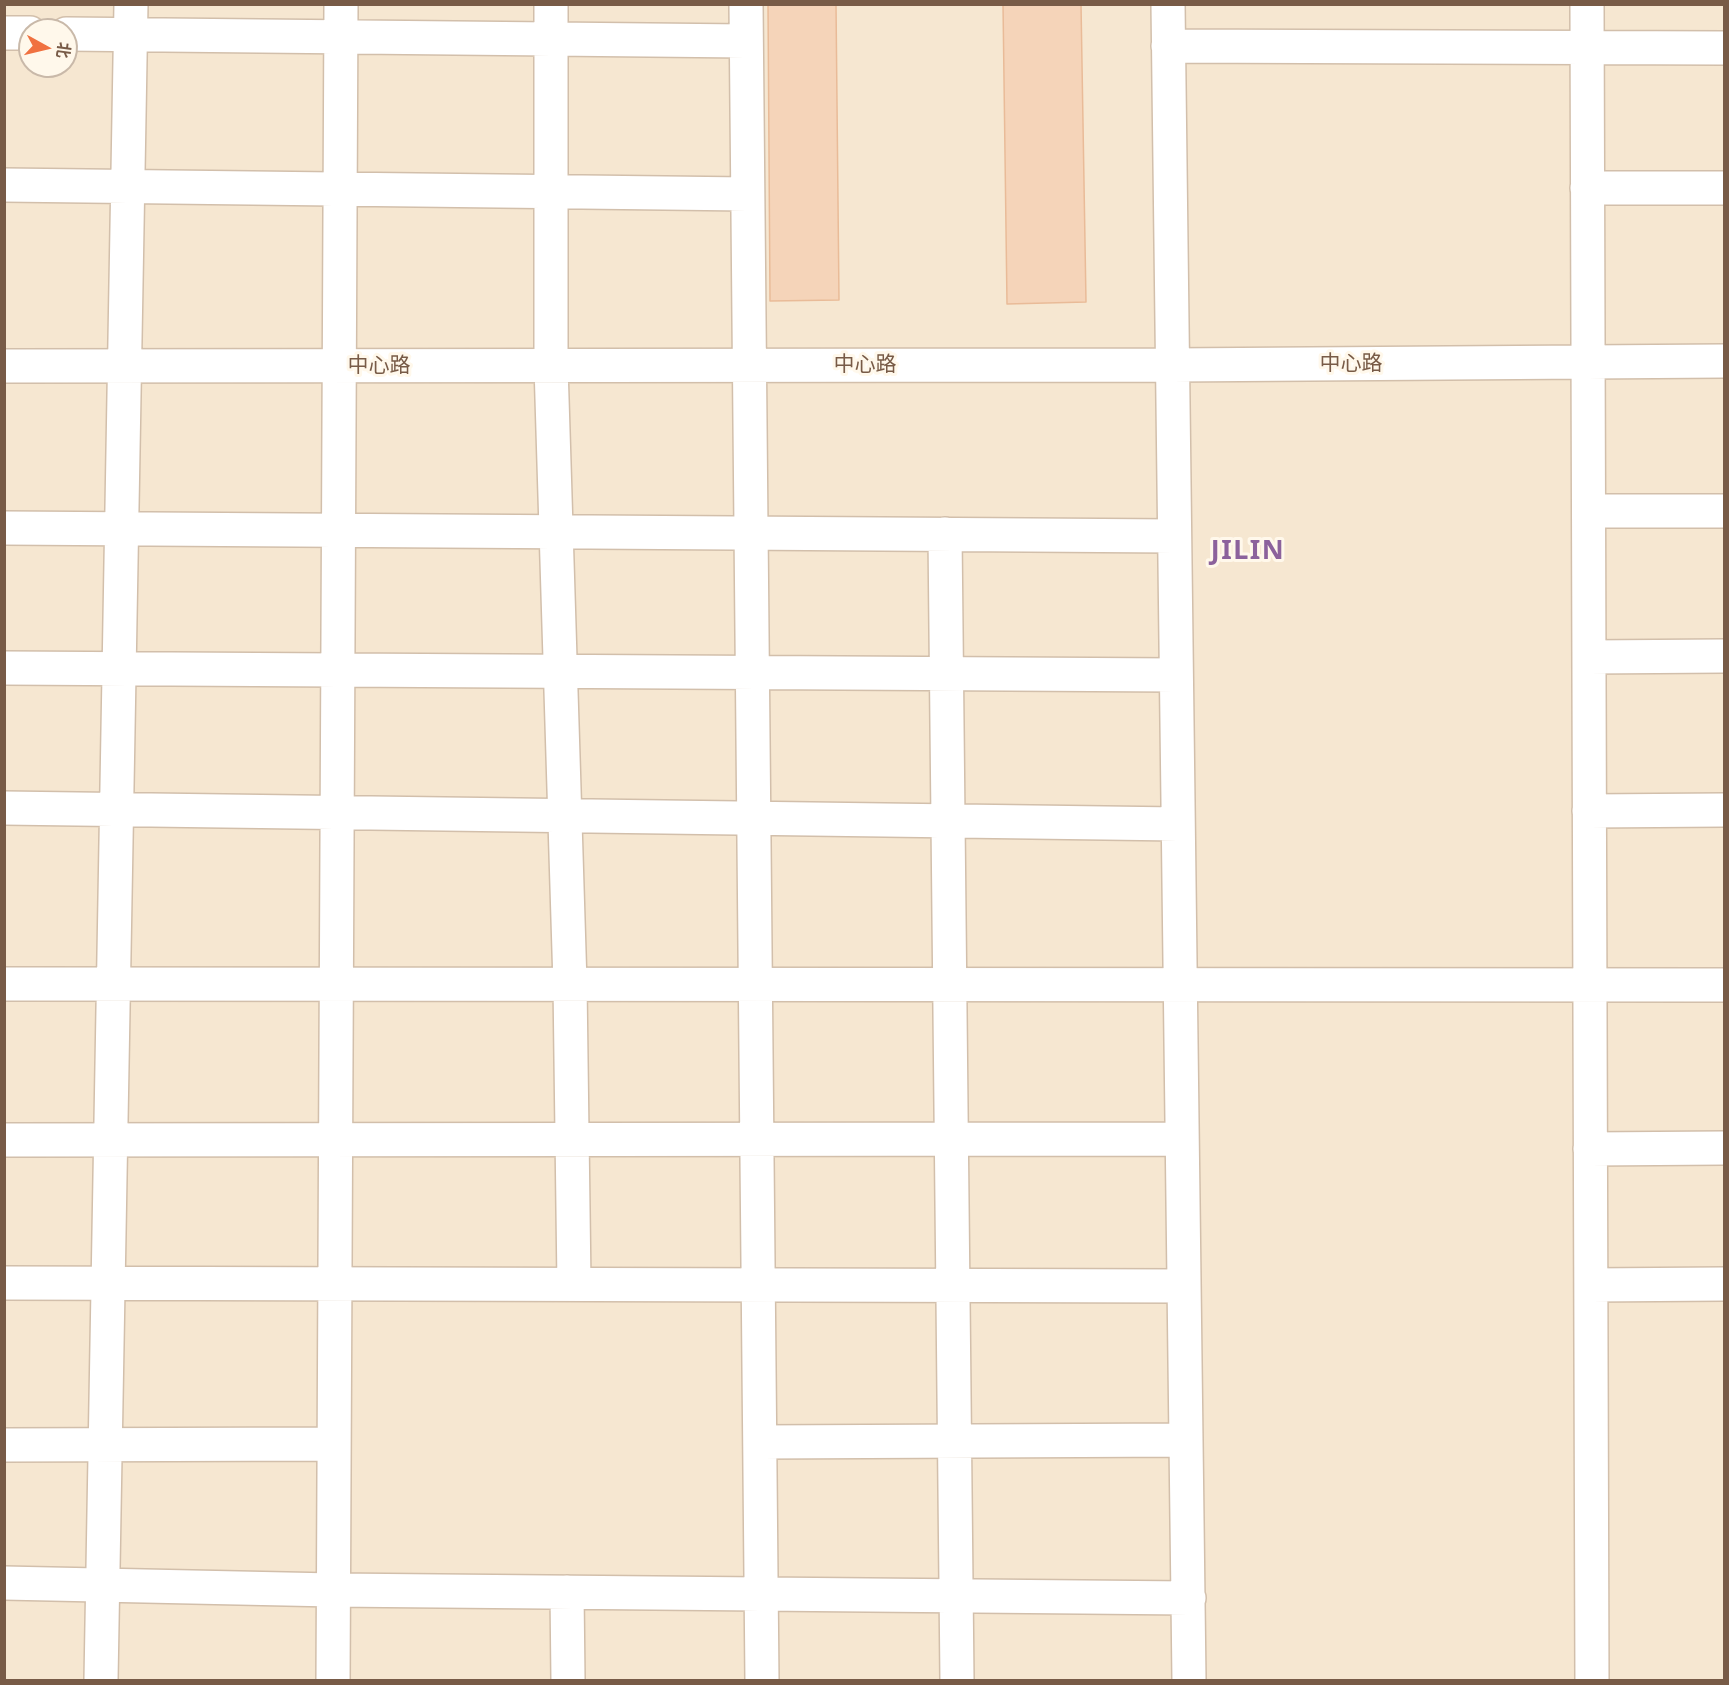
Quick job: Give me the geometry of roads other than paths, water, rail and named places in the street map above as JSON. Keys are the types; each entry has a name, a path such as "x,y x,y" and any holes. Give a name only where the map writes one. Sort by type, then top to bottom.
{"street":[{"path":"333,1680 341,4"},
{"path":"550,4 551,366 570,984 573,1284"},
{"path":"746,4 762,1680"},
{"path":"1168,4 1190,1680"},
{"path":"1587,4 1592,1680"},
{"path":"101,1680 131,19"},
{"path":"78,31 131,19 341,37 746,41"},
{"path":"1168,46 1725,48"},
{"path":"4,185 747,194"},
{"path":"1587,188 1725,188"},
{"name":"中心路","path":"4,366 1172,365 1725,361"},
{"path":"1589,511 1725,511"},
{"path":"4,528 1174,536"},
{"path":"945,534 957,1680"},
{"path":"1589,657 1725,656"},
{"path":"4,668 1176,675"},
{"path":"4,808 1178,824"},
{"path":"1589,811 1725,810"},
{"path":"4,984 1725,985"},
{"path":"4,1140 1182,1139"},
{"path":"1590,1149 1725,1148"},
{"path":"4,1283 1184,1286"},
{"path":"1591,1285 1725,1284"},
{"path":"760,1442 1186,1440"},
{"path":"4,1445 334,1444"},
{"path":"4,1583 333,1590 1188,1598"},
{"path":"567,1592 568,1680"}],"district":[{"name":"JILIN","path":"1248,551"}]}
